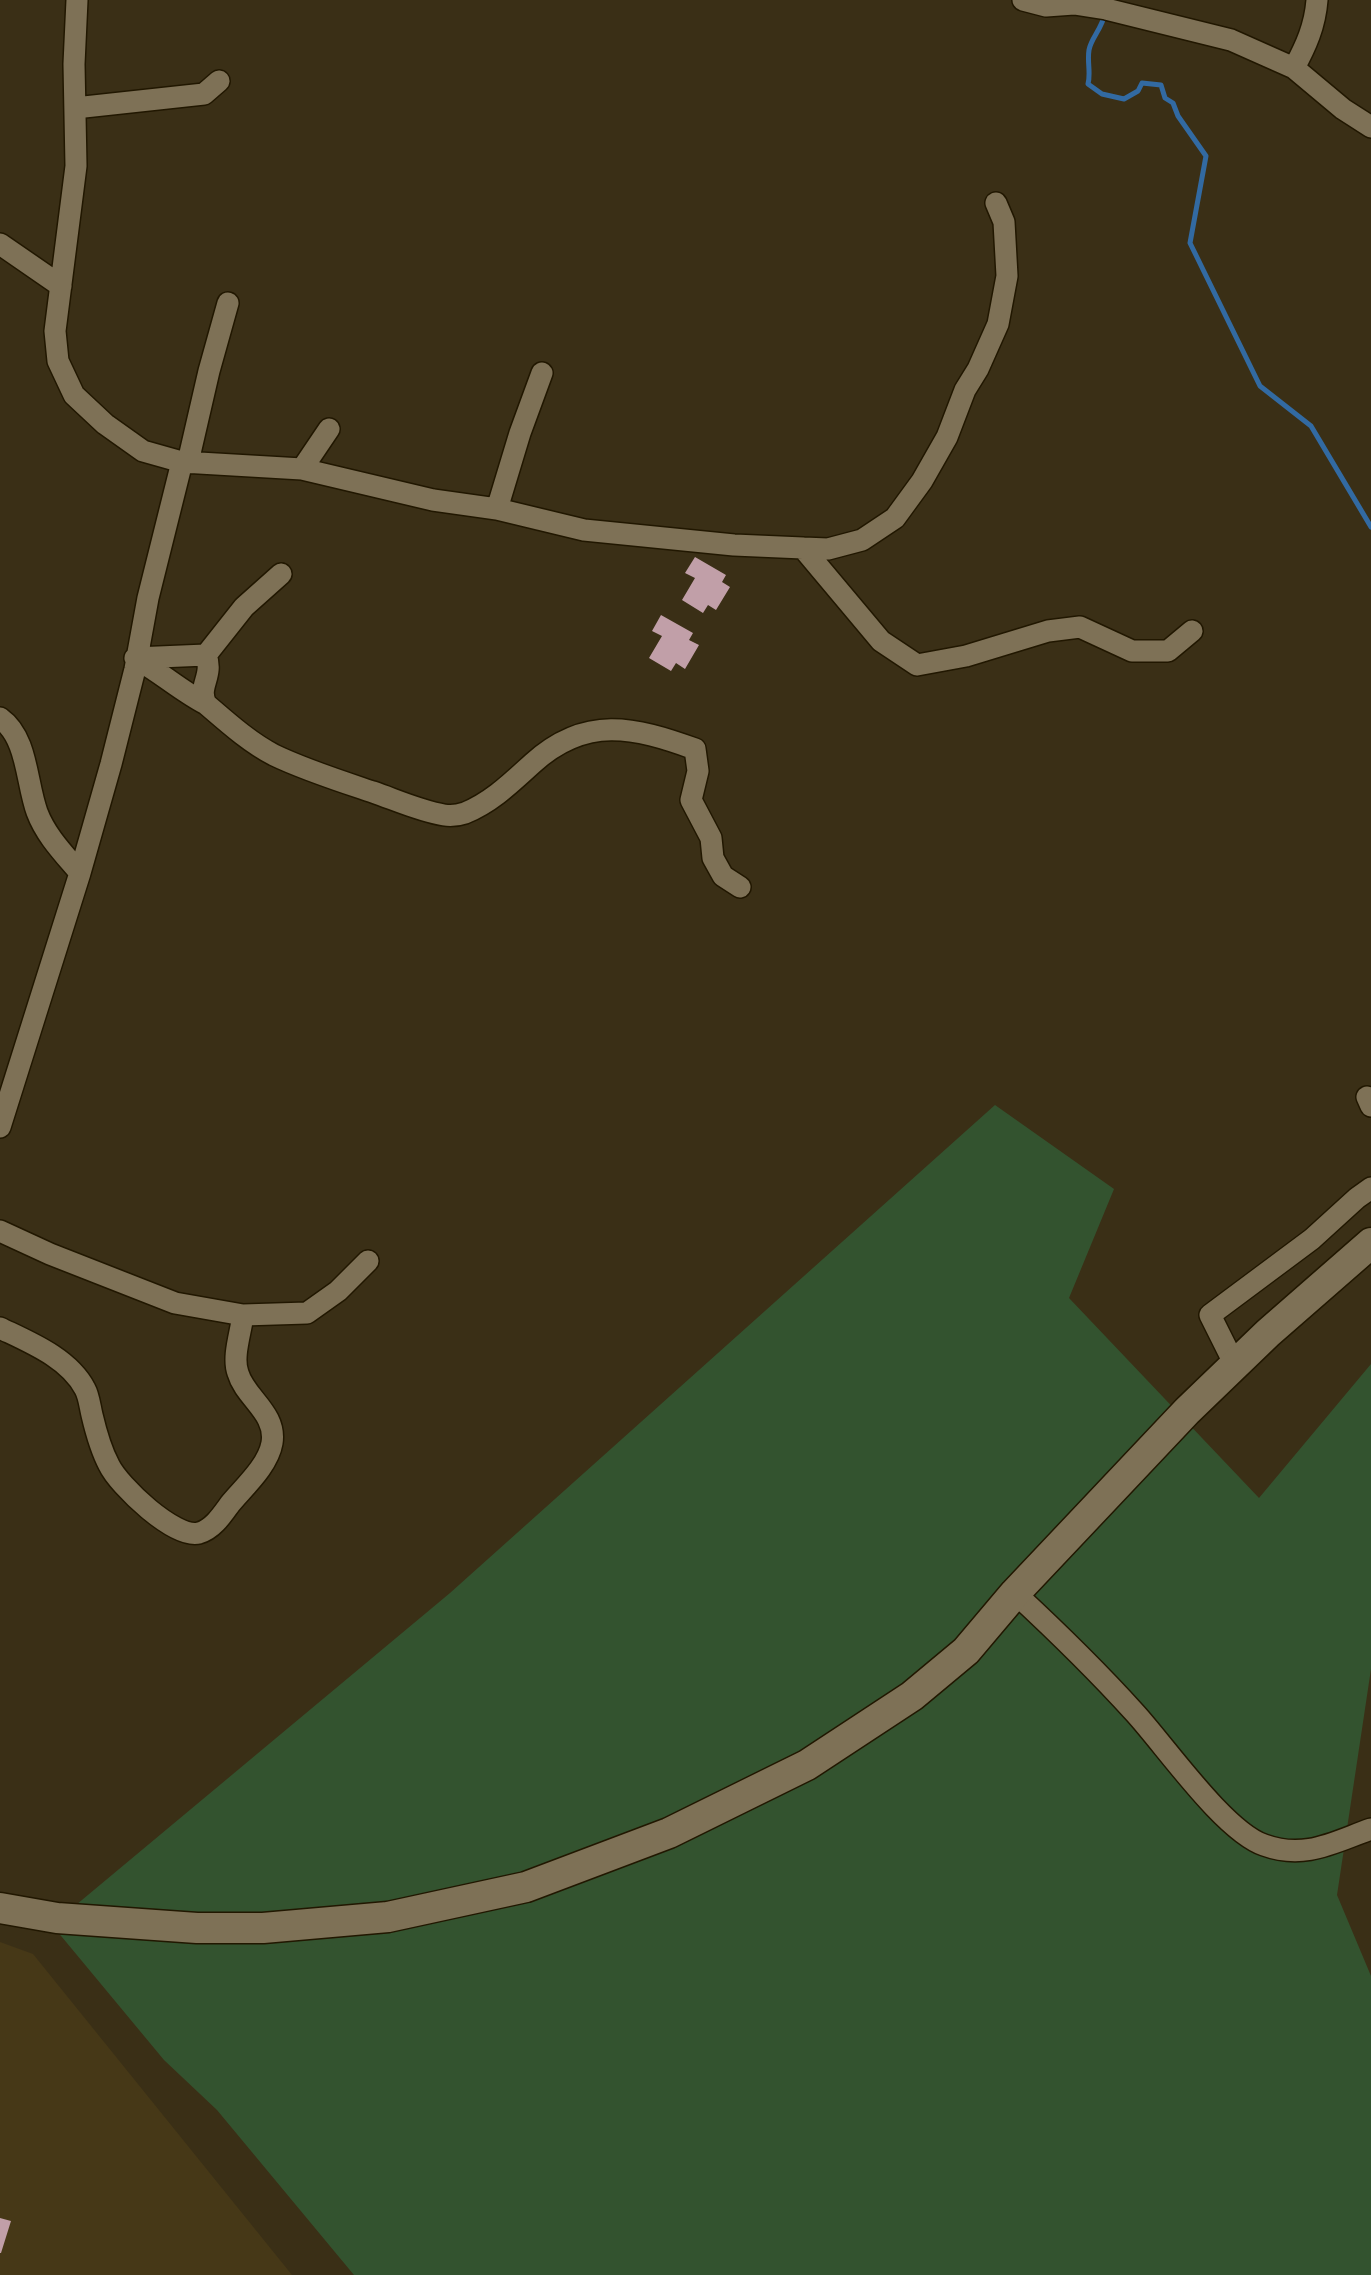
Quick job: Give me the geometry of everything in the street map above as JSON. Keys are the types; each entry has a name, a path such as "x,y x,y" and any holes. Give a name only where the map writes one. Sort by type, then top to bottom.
{"main road":[{"path":"0,1908 57,1918 197,1928 263,1928 388,1917 526,1887 669,1833 807,1765 912,1696 966,1651 1015,1593 1187,1411 1371,1243"}],"street":[{"path":"77,0 74,64 76,166 55,331 58,361 74,395 105,424 143,451 185,462 302,469 433,499 497,509 584,530 734,545 828,549 862,540 895,518 922,481 947,438 960,399 978,369 998,324 1007,276 1004,222 996,202"},
{"path":"1023,0 1046,6 1074,4 1106,9 1200,30 1231,40 1294,68 1343,110 1371,127"},
{"path":"1294,68 1309,39 1316,16 1317,0"},
{"path":"75,108 204,94 219,81"},
{"path":"0,244 61,286"},
{"path":"0,1127 80,873 111,764 135,669 135,658 228,303"},
{"path":"497,509 542,373"},
{"path":"302,469 329,429"},
{"path":"803,548 881,641 917,666 966,656 1059,629 1080,627 1132,651 1168,650 1192,631"},
{"path":"135,658 206,655 244,607 281,574"},
{"path":"206,655 210,671 202,696 206,704"},
{"path":"135,658 206,704 250,740 274,755 346,783 447,815 463,814 505,789 555,744 580,733 630,729 695,749 698,771 691,800 710,838 713,858 723,876 740,887"},
{"path":"0,718 9,725 17,739 37,812 49,836 80,873"},
{"path":"1235,1365 1210,1315 1312,1239 1371,1188"},
{"path":"0,1231 50,1254 175,1303 243,1315 307,1313 338,1291 368,1261"},
{"path":"0,1328 41,1348 69,1368 85,1389 96,1431 109,1465 121,1483 170,1525 186,1533 199,1533 212,1526 263,1464 272,1446 272,1433 265,1414 238,1374 236,1364 243,1315"},
{"path":"1015,1593 1061,1635 1135,1714 1231,1824 1263,1845 1294,1852 1325,1848 1371,1829"}],"shaded area":[{"path":"0,1942 33,1954 292,2275 0,2275"}],"green space":[{"path":"995,1105 1114,1189 1069,1298 1259,1498 1371,1364 1371,1669 1337,1895 1371,1976 1371,2275 354,2275 217,2110 164,2060 52,1925 450,1593"}],"building":[{"path":"695,557 726,575 722,582 730,587 716,610 708,605 703,613 682,600 695,578 685,573"},
{"path":"661,615 693,633 689,640 699,645 685,669 676,663 671,671 649,658 662,636 652,631"},
{"path":"0,2218 11,2221 1,2253 0,2253"}],"waterway":[{"path":"1105,13 1089,50 1088,84 1102,94 1124,99 1138,91 1142,83 1161,85 1165,98 1173,103 1178,116 1206,156 1190,243 1260,386 1311,426 1371,527"}]}
